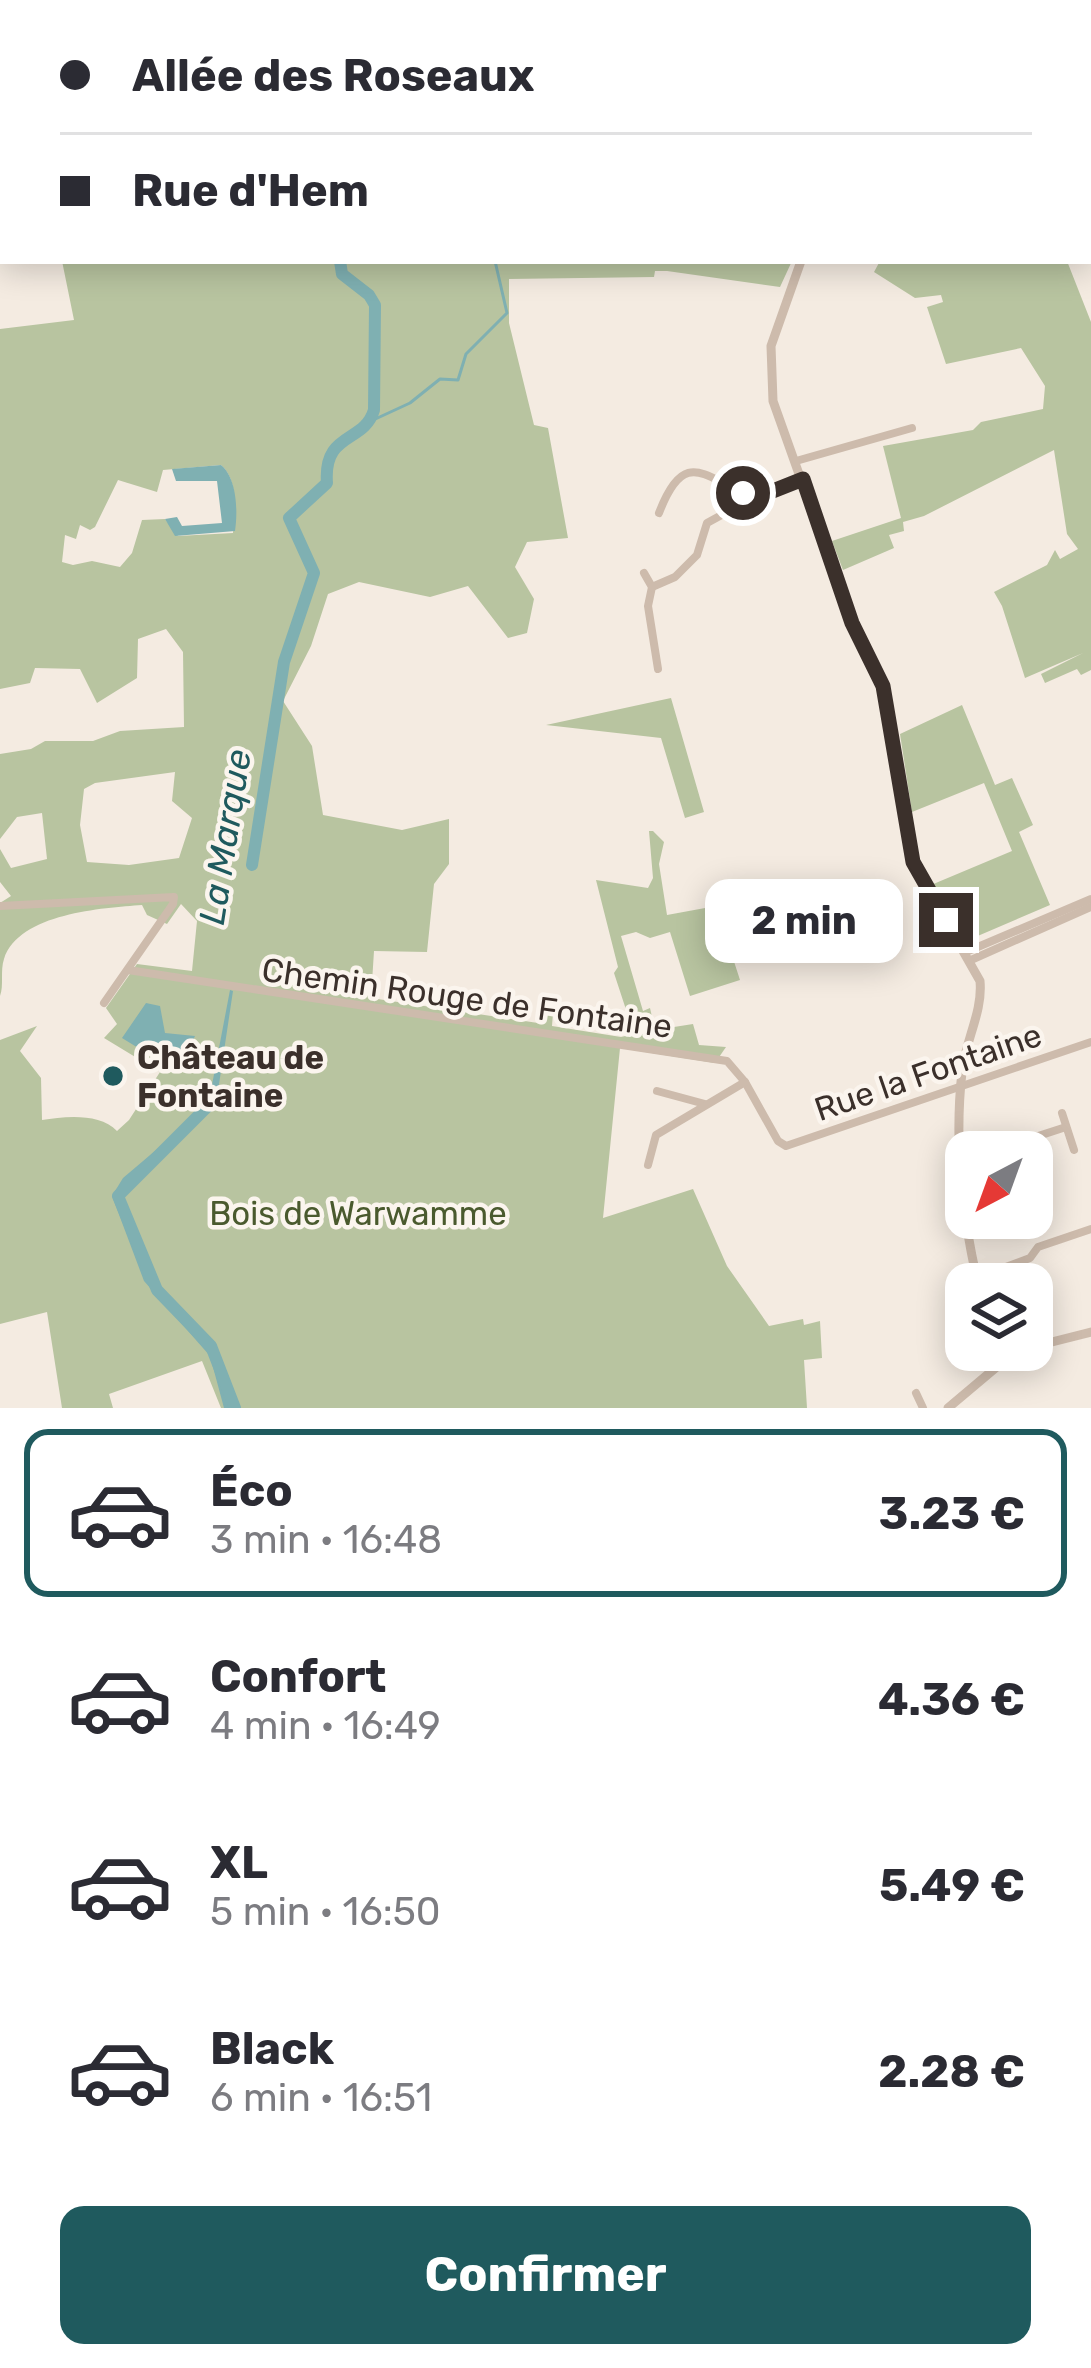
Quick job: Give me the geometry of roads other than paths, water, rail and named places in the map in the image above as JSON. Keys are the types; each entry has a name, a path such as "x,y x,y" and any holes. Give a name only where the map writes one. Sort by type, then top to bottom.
{"street":[{"path":"799,264 776,326 770,362 773,400 852,623 883,686 913,862 979,977 981,994 961,1085 962,1131"},
{"path":"796,461 912,428"},
{"path":"658,513 670,483 685,474 716,477 756,497"},
{"path":"652,587 675,577 697,555 707,523 803,479"},
{"path":"644,573 652,587 648,606 658,669"},
{"path":"0,906 174,897 104,1003"},
{"path":"969,956 1089,907"},
{"name":"Chemin Rouge de Fontaine","path":"128,970 727,1060"},
{"name":"Rue la Fontaine","path":"727,1060 785,1146 1091,1042"},
{"path":"648,1165 656,1135 745,1082"},
{"path":"657,1091 706,1105"},
{"path":"1062,1113 1074,1150"},
{"path":"1053,1131 1066,1127"},
{"path":"1018,1263 1038,1247 1091,1229"},
{"path":"1053,1342 1091,1334"},
{"path":"948,1408 985,1371"},
{"path":"916,1393 923,1408"}],"water":[{"path":"221,465 233,486 235,531 175,536 165,519 177,517 182,526 222,523 217,481 176,481 172,469"},
{"path":"230,990 218,1091 212,1106 126,1183 117,1200 153,1286 207,1343 230,1408 224,1408 210,1356 144,1281 112,1196 123,1178 208,1106"},
{"path":"146,1003 160,1006 165,1033 195,1036 188,1051 161,1062 122,1038"}],"waterway":[{"name":"La Marque","path":"252,865 284,662 314,573 289,518 327,483 331,454 369,421 374,410 375,305 342,274 340,264"},
{"path":"371,421 410,403 440,379 458,380 466,354 507,313 496,264"},
{"name":"La Marque","path":"214,1092 213,1101 118,1196 157,1290 211,1346 235,1408"}],"place":[{"name":"Château de Fontaine","path":"113,1076"}],"park label":[{"name":"Bois de Warwamme","path":"358,1213"}]}
